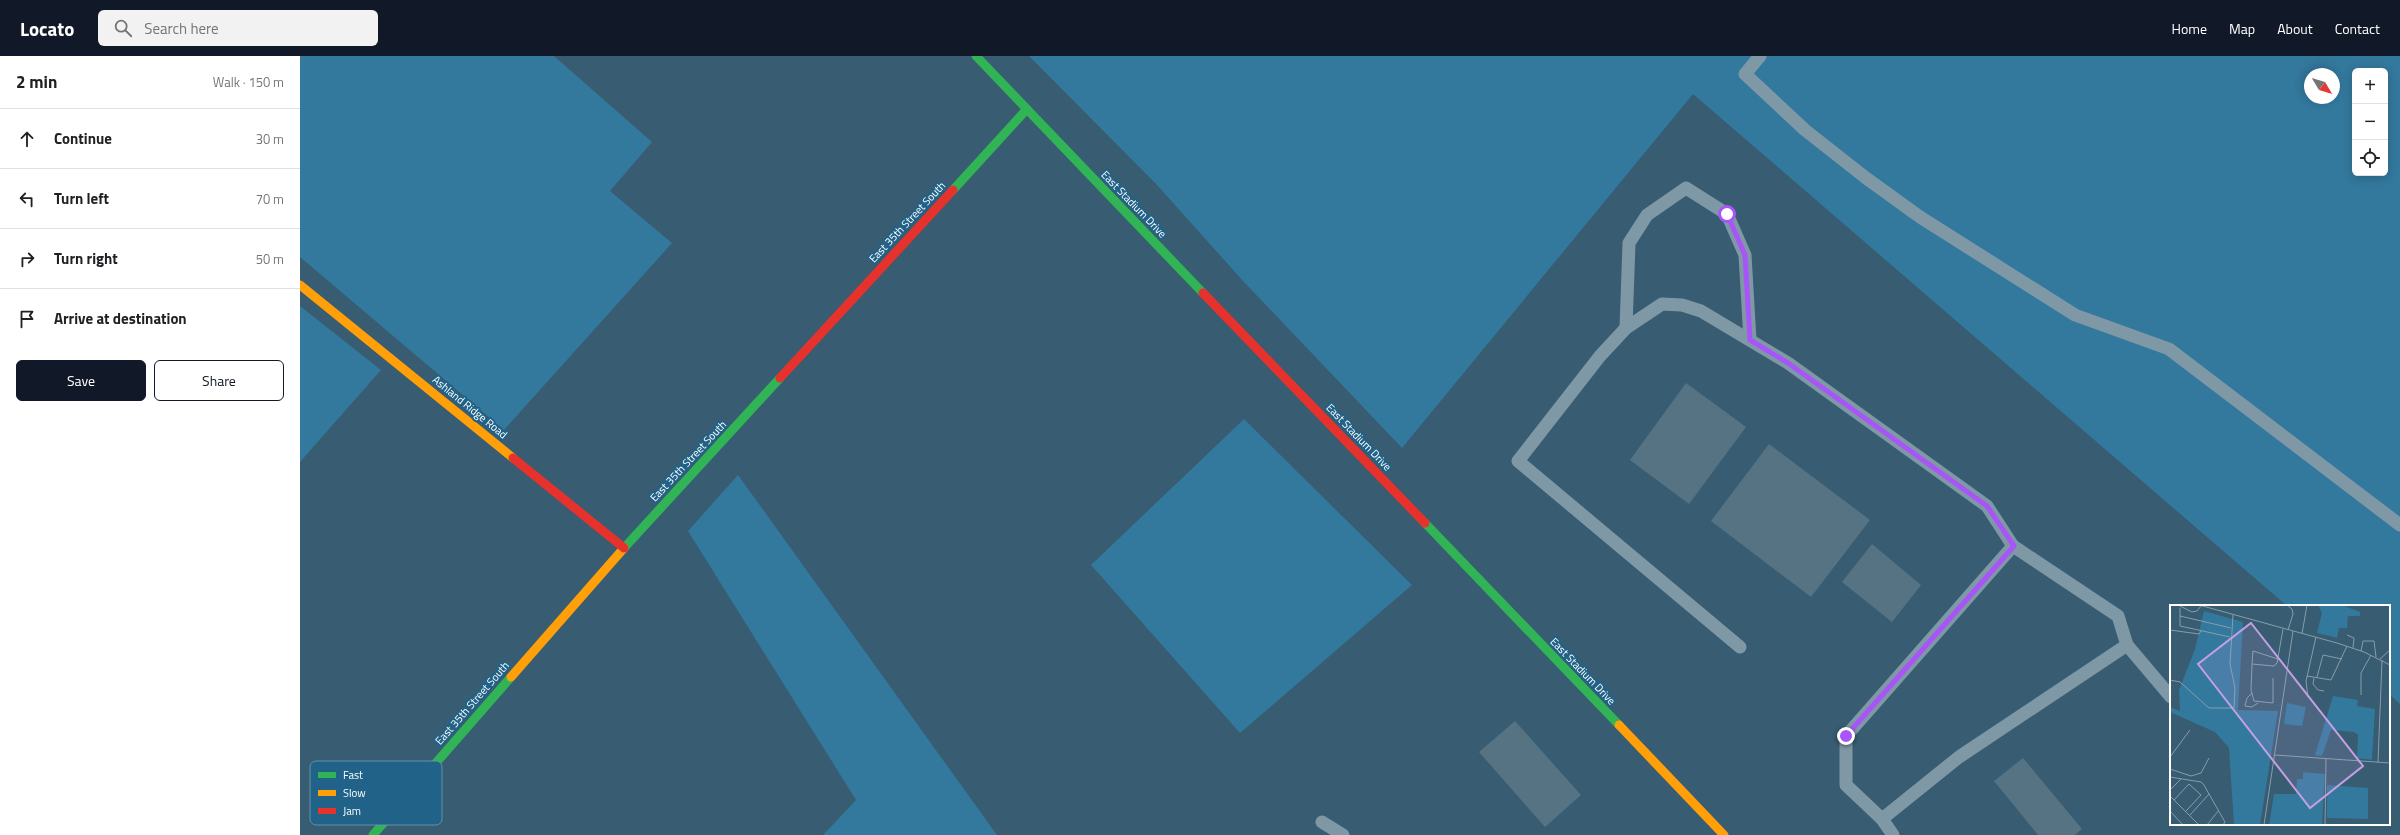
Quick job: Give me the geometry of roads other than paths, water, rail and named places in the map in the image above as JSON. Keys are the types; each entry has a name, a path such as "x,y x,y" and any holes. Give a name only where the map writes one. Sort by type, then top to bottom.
{"street":[{"name":"East Stadium Drive","path":"976,56 1724,835"},
{"name":"East 35th Street South","path":"438,761 624,548 1027,109"},
{"name":"Ashland Ridge Road","path":"300,285 624,548"},
{"name":"East 35th Street South","path":"373,835 382,825"}],"lane":[{"path":"1760,56 1745,74 1805,130 1866,178 1920,217 2075,315 2169,350 2400,525"},
{"path":"1626,328 1629,243 1647,215 1686,188 1727,214 1745,255 1750,340"},
{"path":"1740,647 1518,461 1600,356 1626,328 1662,304 1682,305 1701,311 1788,363 1987,506 2014,546 2118,616 2127,645 2170,696"},
{"path":"1893,835 1882,819 1846,785 1846,736 2014,546"},
{"path":"1882,819 1959,757 2127,645"},
{"path":"1322,822 1343,835"}]}
